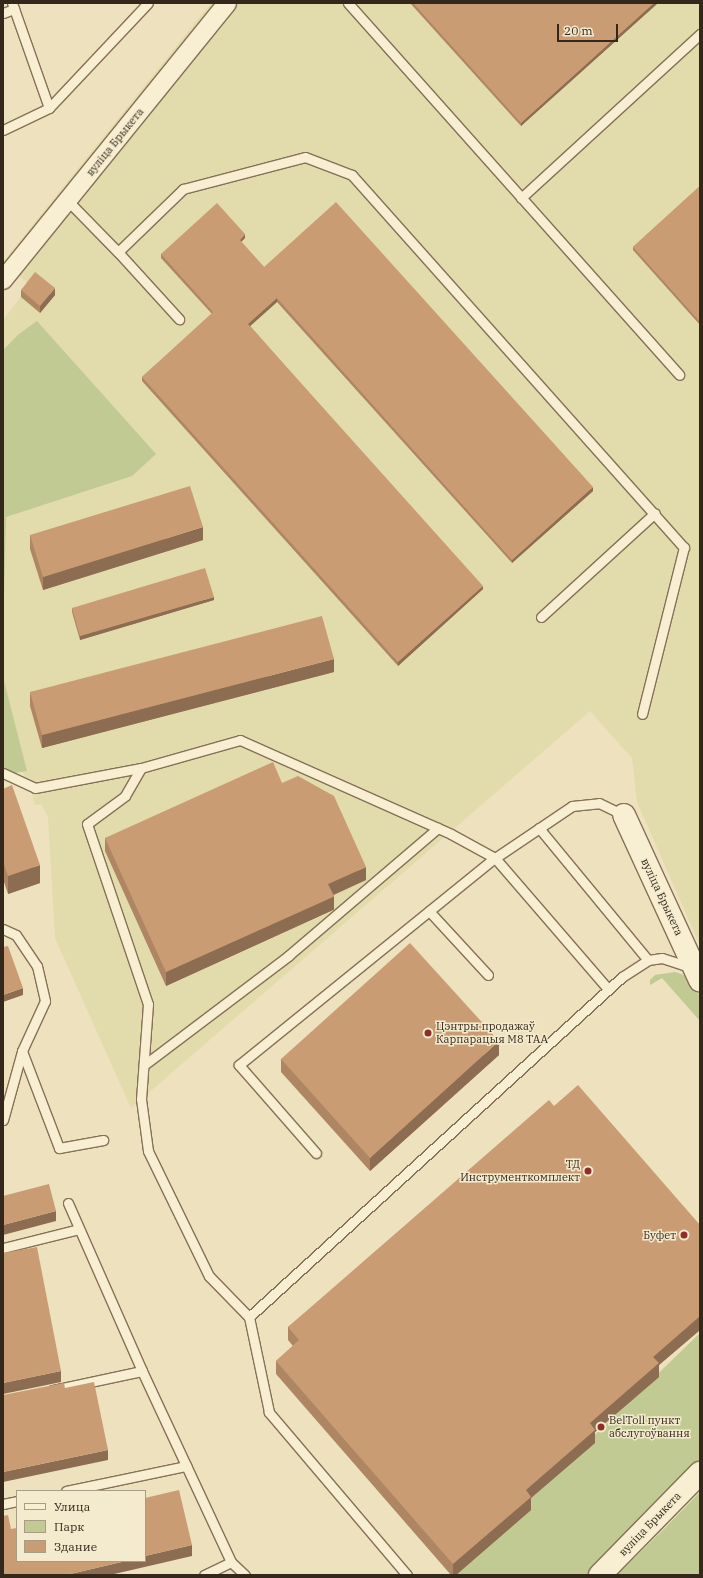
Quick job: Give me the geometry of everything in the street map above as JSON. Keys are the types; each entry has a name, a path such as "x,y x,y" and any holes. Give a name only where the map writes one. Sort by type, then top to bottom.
{"street":[{"name":"вуліца Брыкета","path":"3,280 227,3"},
{"name":"вуліца Брыкета","path":"624,815 698,975"},
{"name":"вуліца Брыкета","path":"600,1575 700,1473"}],"lane":[{"path":"3,130 49,108 148,3"},
{"path":"348,3 679,375"},
{"path":"3,13 13,6 49,108"},
{"path":"521,198 700,34"},
{"path":"118,252 183,189 305,157 352,175 684,547 642,714"},
{"path":"68,201 118,252 179,319"},
{"path":"541,617 655,514"},
{"path":"3,773 35,788 142,768 240,740 438,828 495,858 608,989"},
{"path":"142,768 125,796 87,824 148,1004 141,1100 148,1151 209,1276 249,1316 269,1412 407,1575"},
{"path":"316,1153 239,1065 495,858 572,806 599,803 624,815"},
{"path":"144,1064 288,956 438,828"},
{"path":"540,828 648,960"},
{"path":"429,911 488,975"},
{"path":"3,929 16,935 37,966 45,1001 22,1051 3,1120"},
{"path":"249,1316 622,977 648,960 662,958 698,975"},
{"path":"22,1051 59,1148 103,1140"},
{"path":"68,1203 142,1371 231,1562 245,1575"},
{"path":"3,1248 80,1229"},
{"path":"42,1392 142,1371"},
{"path":"71,1490 186,1466"},
{"path":"3,1504 16,1501"},
{"path":"204,1575 231,1562"}],"shaded area":[{"path":"211,3 700,3 700,945 637,802 632,758 590,711 131,1108 55,938 48,817 41,804 35,805 30,786 3,737 3,320 30,285 3,262"}],"green space":[{"path":"37,321 156,454 132,476 6,517 3,639 3,350 19,334"},
{"path":"3,677 27,771 3,775"},
{"path":"675,972 690,977 700,997 700,1021 662,978 650,985 650,980 655,975"},
{"path":"700,1333 700,1461 589,1575 450,1575"},
{"path":"700,1492 700,1575 617,1575 665,1528"}],"building":[{"path":"413,3 654,3 521,123"},
{"path":"700,186 700,322 633,247"},
{"path":"336,202 593,487 512,560 277,298 248,324 483,586 398,662 142,377 213,312 161,254 217,203 245,234 240,240 264,267"},
{"path":"35,272 55,288 40,306 21,290"},
{"path":"190,486 203,527 43,577 30,535"},
{"path":"205,568 214,597 80,636 72,608"},
{"path":"322,616 334,659 42,735 30,692"},
{"path":"273,762 282,783 298,776 334,796 366,867 328,884 334,896 333,897 166,972 105,838"},
{"path":"12,785 40,865 8,876 3,861 3,789"},
{"path":"410,943 499,1041 370,1158 281,1059"},
{"path":"8,946 23,988 3,995 3,947"},
{"path":"578,1085 700,1225 700,1316 653,1357 659,1363 590,1423 595,1430 526,1490 531,1497 453,1564 276,1361 299,1340 288,1327 549,1100 554,1106"},
{"path":"49,1184 56,1211 3,1225 3,1196"},
{"path":"37,1247 61,1371 3,1383 3,1253"},
{"path":"94,1382 108,1450 3,1472 3,1395 64,1383 65,1388"},
{"path":"179,1490 192,1545 146,1556 146,1498"},
{"path":"8,1515 11,1529 16,1528 16,1562 122,1562 66,1575 3,1575 3,1516"}],"place":[{"name":"Цэнтры продажаў Карпарацыя М8 ТАА","path":"428,1033"},
{"name":"ТД Инструменткомплект","path":"588,1171"},
{"name":"Буфет","path":"684,1235"},
{"name":"BelToll пункт абслугоўвання","path":"601,1427"}]}
